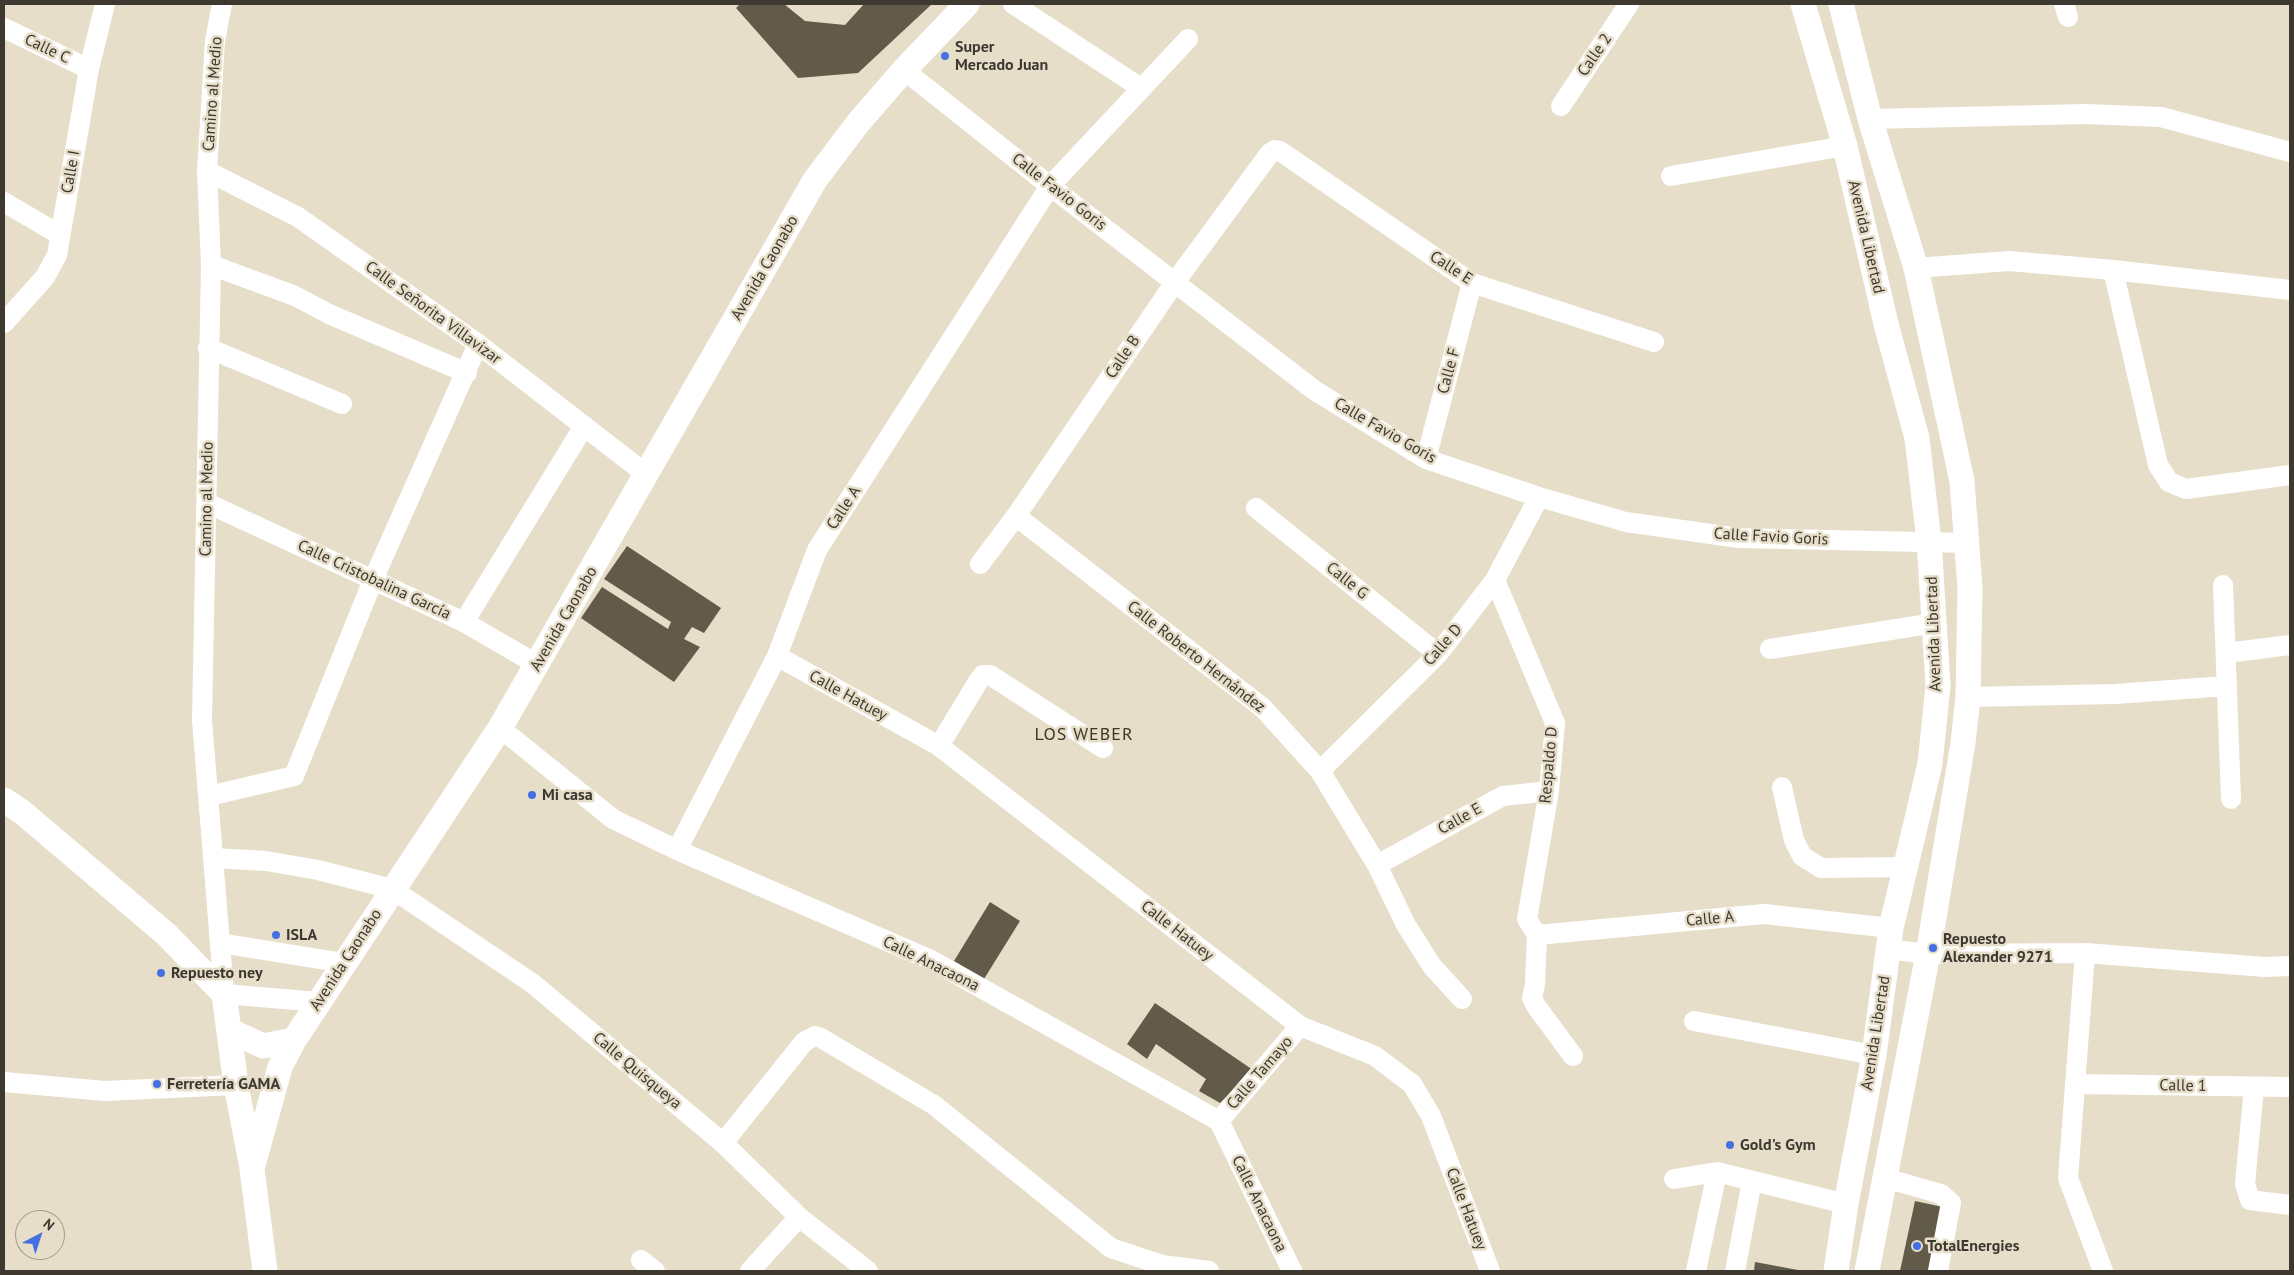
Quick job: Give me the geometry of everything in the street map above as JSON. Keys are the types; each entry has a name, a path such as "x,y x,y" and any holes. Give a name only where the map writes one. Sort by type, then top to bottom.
{"main road":[{"name":"Avenida Caonabo","path":"265,1271 252,1169 280,1067 294,1040 500,728 538,665 814,180 858,123 904,70 967,4"},
{"name":"Avenida Libertad","path":"1804,4 1845,146 1886,324 1917,438 1930,541 1938,686 1930,764 1889,939 1886,980 1836,1271"},
{"name":"Avenida Libertad","path":"1842,4 1870,119 1916,268 1962,481 1970,588 1968,697 1963,743 1928,954 1867,1271"},
{"path":"4,800 22,812 167,936 224,994 236,1085 252,1169"},
{"path":"229,1030 263,1046 294,1040"}],"street":[{"name":"Calle I","path":"4,323 45,277 57,255 89,69 105,4"},
{"name":"Camino al Medio","path":"222,4 215,41 207,171 211,265 202,720 224,994"},
{"path":"1013,4 1141,88"},
{"name":"Calle 2","path":"1561,106 1629,4"},
{"name":"Calle C","path":"4,28 89,69"},
{"name":"Calle A","path":"677,850 777,656 817,550 1050,186 1188,39"},
{"name":"Calle Favio Goris","path":"904,70 1050,186 1314,390 1426,459 1539,497 1626,522 1739,538 1968,543"},
{"path":"1870,119 2086,114 2161,117 2290,152"},
{"path":"1671,176 1845,146"},
{"name":"Calle E","path":"1270,153 1275,150 1280,151 1472,283 1654,342"},
{"name":"Calle B","path":"980,564 1016,516 1175,282 1270,153"},
{"name":"Calle Señorita Villavizar","path":"207,171 298,217 478,344 646,474"},
{"path":"4,202 60,235"},
{"path":"1916,268 2008,261 2113,270 2290,290"},
{"path":"211,265 295,296 329,314 467,373"},
{"path":"2113,270 2158,465 2169,482 2186,489 2290,475"},
{"name":"Calle F","path":"1426,459 1472,283"},
{"path":"209,796 294,776 374,580 467,373 478,344"},
{"path":"208,348 342,404"},
{"path":"464,622 584,426"},
{"name":"Calle D","path":"1320,771 1438,654 1495,580 1539,497"},
{"name":"Calle Cristobalina García","path":"207,503 464,622 538,665"},
{"name":"Calle G","path":"1256,508 1438,654"},
{"name":"Calle Roberto Hernández","path":"1016,516 1263,708 1320,771 1377,864 1416,942 1432,966 1462,999"},
{"name":"Respaldo D","path":"1495,580 1555,723 1548,792 1527,919 1534,931 1532,998 1540,1013 1573,1056"},
{"path":"2223,585 2231,799"},
{"path":"1770,649 1935,623"},
{"path":"2226,653 2290,645"},
{"name":"Calle Hatuey","path":"777,656 939,746 1300,1026 1376,1056 1412,1084 1432,1116 1490,1271"},
{"path":"939,746 979,680 983,675 990,675 1102,748"},
{"path":"1968,697 2115,694 2227,686"},
{"name":"Calle Anacaona","path":"500,728 613,819 677,850 931,960 1219,1121 1292,1271"},
{"path":"1782,787 1794,840 1802,856 1821,868 1907,867"},
{"name":"Calle E","path":"1377,864 1503,796 1548,792"},
{"name":"Calle Quisqueya","path":"214,858 266,861 310,868 392,889 532,983 724,1143 799,1217 868,1271"},
{"name":"Calle A","path":"1534,931 1764,914 1889,939 1928,954 2085,953 2265,967 2290,966"},
{"path":"220,943 344,963"},
{"path":"2085,953 2068,1178 2103,1271"},
{"path":"224,994 319,1002"},
{"path":"1694,1021 1874,1055"},
{"name":"Calle Tamayo","path":"1219,1121 1300,1026"},
{"path":"724,1143 804,1042 815,1036 934,1105 1111,1248 1162,1265 1209,1271"},
{"path":"4,1082 105,1091 236,1085"},
{"name":"Calle 1","path":"2076,1084 2290,1086"},
{"path":"2254,1086 2245,1184 2250,1200 2290,1205"},
{"path":"1674,1178 1717,1172 1846,1204"},
{"path":"1696,1271 1717,1172"},
{"path":"1885,1178 1941,1194 1952,1203 1938,1271"},
{"path":"1735,1271 1752,1181"},
{"path":"750,1271 799,1217"}],"building":[{"path":"740,4 784,4 805,21 845,25 864,4 932,4 858,73 798,78 736,8"},
{"path":"627,546 721,608 704,633 692,627 684,639 700,647 674,682 581,618 602,587 668,629 671,622 604,579"},
{"path":"990,902 1020,921 984,979 954,961"},
{"path":"1155,1003 1253,1070 1220,1103 1199,1091 1206,1079 1156,1044 1147,1059 1127,1044"},
{"path":"1915,1201 1943,1207 1930,1271 1900,1271"},
{"path":"1755,1262 1798,1270 1798,1271 1754,1271"}],"place":[{"name":"Super Mercado Juan","path":"945,56"},
{"name":"Mi casa","path":"532,795"},
{"name":"ISLA","path":"276,935"},
{"name":"Repuesto Alexander 9271","path":"1933,948"},
{"name":"Repuesto ney","path":"161,973"},
{"name":"Ferretería GAMA","path":"157,1084"},
{"name":"Gold's Gym","path":"1730,1145"},
{"name":"TotalEnergies","path":"1917,1246"}],"district":[{"name":"LOS WEBER","path":"1084,735"}]}
